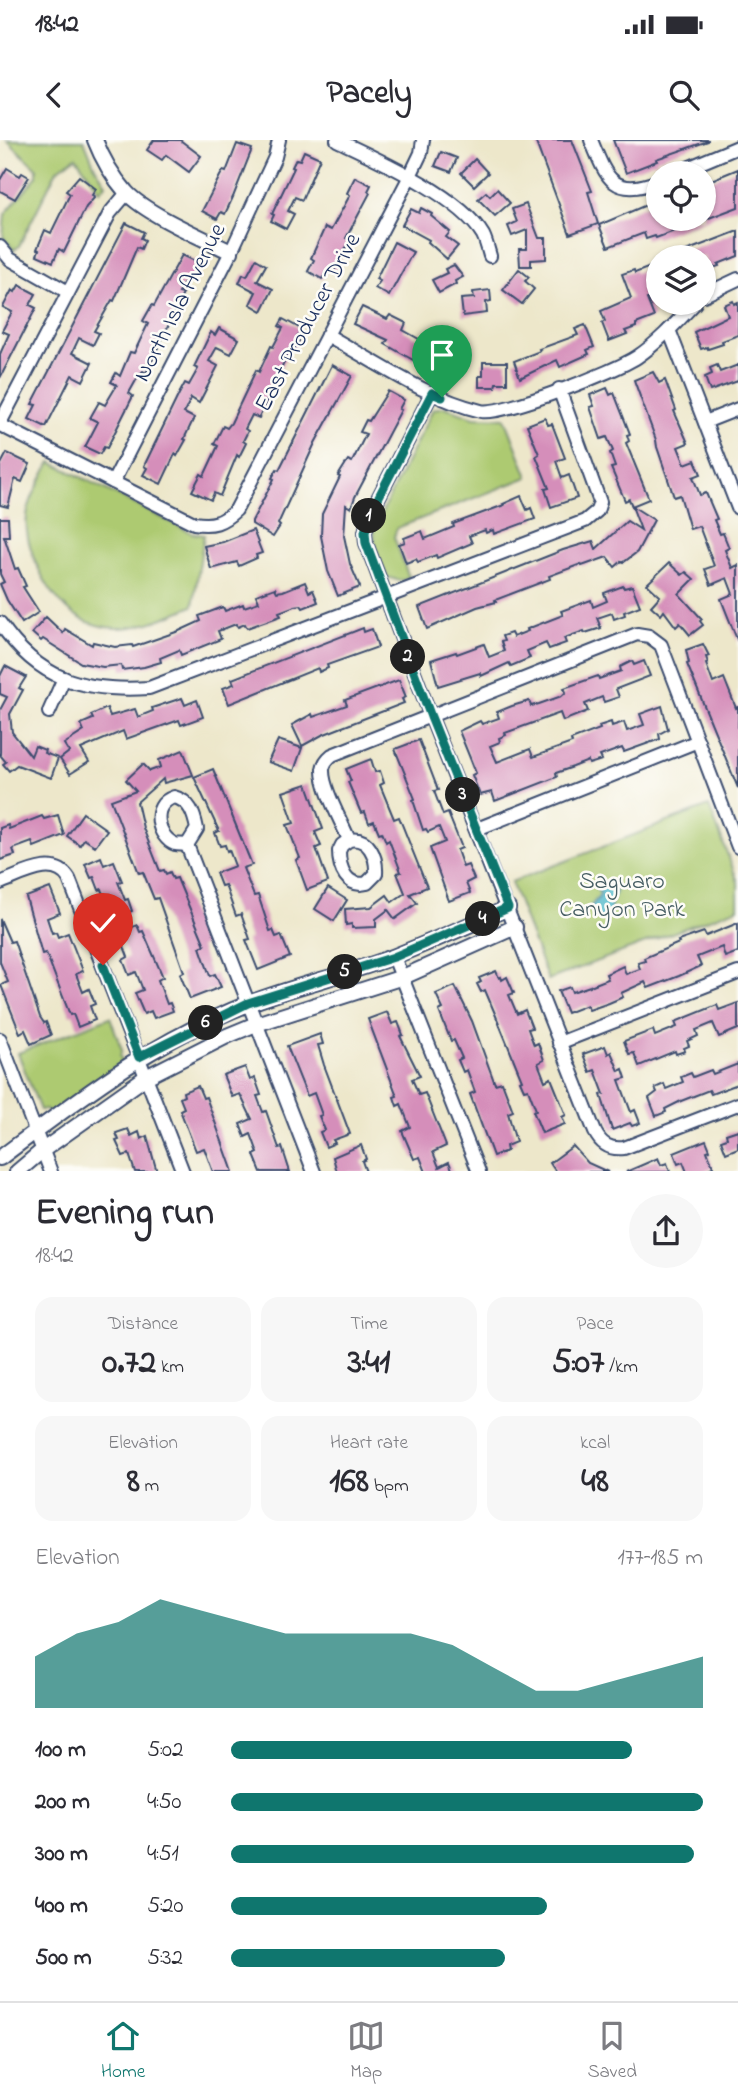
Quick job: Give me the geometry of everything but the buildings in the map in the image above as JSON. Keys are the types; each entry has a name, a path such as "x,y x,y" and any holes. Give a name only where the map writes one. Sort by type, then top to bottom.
{"street":[{"path":"95,140 112,174 127,193 145,207 231,253"},
{"name":"North Isla Avenue","path":"113,482 231,253 275,157 279,140"},
{"path":"337,140 410,176 447,201 484,236 490,256"},
{"name":"East Producer Drive","path":"113,482 194,523 210,526 224,521 236,510 410,176 424,140"},
{"path":"591,140 608,178 619,186 646,185"},
{"path":"705,161 738,147"},
{"path":"113,482 0,424 110,213 127,193"},
{"path":"0,247 10,259 68,292"},
{"path":"716,289 738,279"},
{"path":"327,335 432,393 483,412 505,409 633,359 654,345 683,315"},
{"path":"669,330 738,508"},
{"path":"0,624 26,656 64,678 86,686 106,689 149,688 586,521 597,511 600,502 559,389"},
{"path":"432,393 367,523 365,532 368,553 595,1132 600,1141 608,1147 624,1148 738,1104"},
{"path":"705,422 738,409"},
{"path":"349,840 325,780 325,761 332,755 637,634 649,636 661,645 737,842"},
{"path":"49,712 64,678"},
{"path":"477,829 698,741"},
{"path":"187,845 314,1171"},
{"path":"0,883 41,868 58,868 64,871 184,1171"},
{"path":"0,1158 100,1082 139,1057 248,1003 394,957 508,908"},
{"path":"17,1171 146,1077 256,1024 402,977 516,927"},
{"path":"394,957 479,1171"},
{"path":"559,1043 738,973"},
{"path":"0,1039 51,1171"}],"green space":[{"path":"7,140 84,140 95,167 106,184 100,191 76,157 57,170 19,246 14,250 3,237 5,214 37,176 37,169"},
{"path":"445,407 474,417 505,418 528,477 397,528 394,537 409,578 400,581 387,577 375,548 374,528 433,409"},
{"path":"51,462 192,533 204,535 193,606 145,624 115,628 87,621 64,606 40,571 27,532 27,516 31,502"},
{"name":"Saguaro Canyon Park","path":"709,806 738,882 738,908 548,980 511,882"},
{"path":"110,1017 122,1050 120,1056 123,1062 50,1115 46,1110 40,1110 18,1053"}],"water":[{"path":"600,882 612,885 616,892 611,902 610,914 599,918 593,914 591,906 599,897 600,892 597,890"}],"route":[{"path":"103,965 139,1057 248,1003 394,957 508,908 431,717 366,543 365,532 370,514 432,393 442,397"}]}
